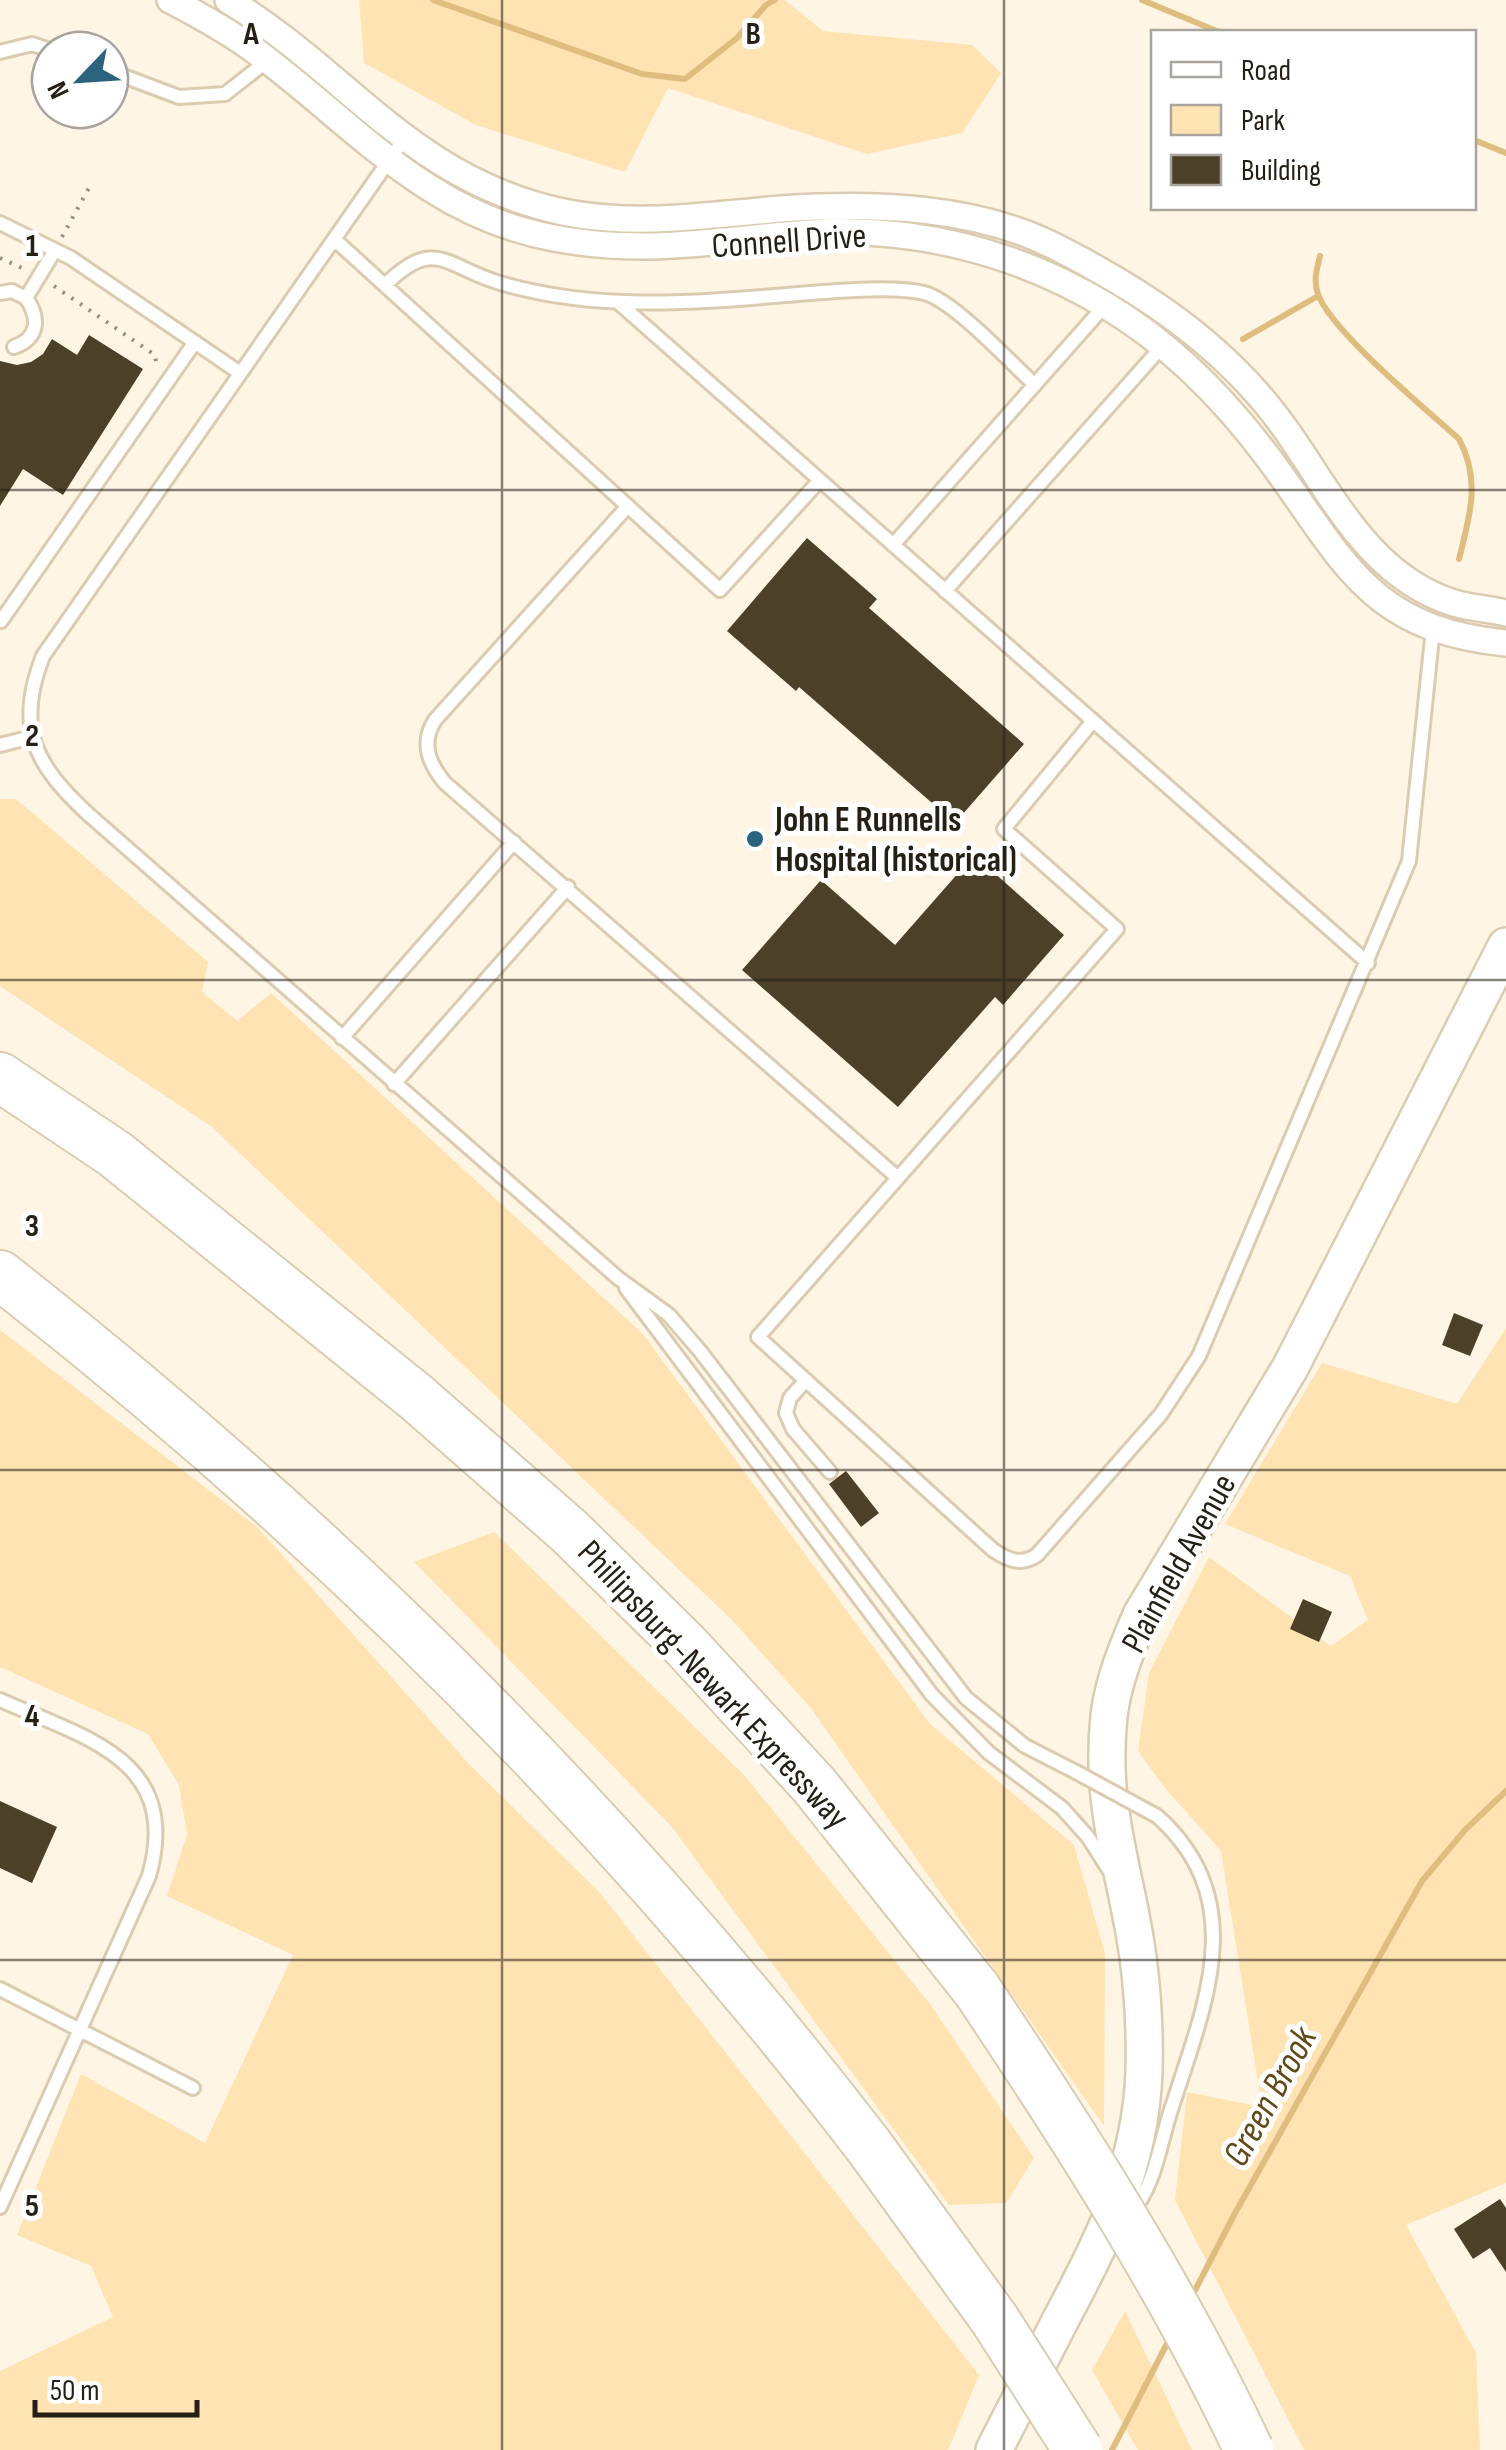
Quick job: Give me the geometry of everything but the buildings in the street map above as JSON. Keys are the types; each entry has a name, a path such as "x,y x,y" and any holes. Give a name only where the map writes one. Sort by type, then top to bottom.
{"highway":[{"name":"Phillipsburg-Newark Expressway","path":"0,1077 115,1154 416,1397 569,1531 685,1645 814,1784 976,1990 1095,2170 1249,2450"},
{"path":"0,1275 94,1348 273,1502 497,1718 595,1819 710,1948 868,2145 994,2320 1078,2450"}],"main road":[{"name":"Plainfield Avenue","path":"994,2450 1104,2238 1123,2192 1137,2130 1144,2074 1144,2014 1138,1954 1109,1816 1106,1762 1109,1713 1124,1655 1165,1573 1290,1368 1506,946"}],"street":[{"name":"Connell Drive","path":"170,0 210,20 268,61 388,162 448,200 498,223 553,238 654,248 812,232 875,232 946,242 994,254 1054,277 1164,344 1240,422 1345,568 1369,592 1403,616 1434,628 1470,639 1506,643"},
{"name":"Connell Drive","path":"228,0 288,43 404,139 482,187 565,212 636,220 784,209 898,207 1006,227 1056,247 1123,282 1183,323 1229,362 1260,396 1366,544 1395,571 1454,603 1506,613"}],"lane":[{"path":"130,79 179,97 225,94 288,43"},
{"path":"0,52 30,44"},
{"path":"404,139 43,656 29,702 32,738 46,772 65,792 394,1084 687,1333 966,1698 1025,1746 1157,1816 1185,1846 1208,1895 1214,1920 1208,1993 1141,2201 1104,2238"},
{"path":"0,223 55,250 240,373"},
{"path":"334,239 720,590 820,480"},
{"path":"26,298 55,250"},
{"path":"385,285 423,257 548,296 620,304 824,292 921,292 947,305 1034,384"},
{"path":"894,545 1123,282"},
{"path":"0,293 12,292 26,298 36,312 36,324 24,343 14,347"},
{"path":"620,304 1368,963"},
{"path":"945,591 1183,323"},
{"path":"0,622 195,342"},
{"path":"628,506 428,730 427,750 436,773 898,1178"},
{"path":"1092,721 1004,828 1117,929 758,1336 993,1550 1018,1562 1037,1555 1161,1414 1191,1374 1410,861 1434,628"},
{"path":"0,745 32,738"},
{"path":"342,1038 514,842"},
{"path":"394,1084 568,887"},
{"path":"618,1278 932,1696 989,1753 1062,1808 1088,1837 1124,1893"},
{"path":"806,1380 790,1398 786,1413 793,1429 830,1472"},
{"path":"0,1700 107,1748 128,1765 146,1788 156,1818 158,1846 149,1876 0,2207"},
{"path":"0,1990 193,2088"}],"path":[{"path":"55,250 90,186"},
{"path":"0,258 38,277 155,355 154,376"}],"green space":[{"path":"359,0 785,0 823,31 972,45 1001,73 962,133 867,154 668,88 625,172 476,125 364,63"},
{"path":"0,799 16,799 208,962 202,992 237,1021 271,993 643,1334 930,1724 1074,1845 1105,1954 1104,2126 810,1707 730,1618 212,1127 0,986"},
{"path":"1506,1328 1506,2183 1406,2225 1476,2353 1480,2450 1304,2450 1175,2200 1187,2092 1262,2107 1221,1851 1138,1751 1149,1673 1209,1557 1331,1646 1368,1620 1350,1576 1225,1524 1322,1363 1457,1404"},
{"path":"0,1330 258,1528 469,1764 600,1893 979,2375 948,2450 0,2450 0,2371 113,2317 91,2266 17,2235 81,2074 205,2143 293,1955 167,1896 187,1835 179,1785 148,1734 0,1667"},
{"path":"494,1532 745,1776 930,2004 1034,2158 1006,2203 949,2205 672,1827 414,1562"},
{"path":"1125,2311 1192,2450 1138,2450 1092,2370"}],"waterway":[{"name":"Green Brook","path":"433,0 642,74 685,79 737,38 775,0"},
{"name":"Green Brook","path":"1142,0 1214,30"},
{"name":"Green Brook","path":"1476,141 1506,153"},
{"path":"1320,256 1318,294 1340,328 1459,439 1466,454 1472,484 1459,559"},
{"path":"1243,339 1318,296"},
{"name":"Green Brook","path":"1191,2298 1422,1881 1465,1830 1506,1791"},
{"name":"Green Brook","path":"1112,2450 1171,2336"}],"place":[{"name":"John E Runnells Hospital (historical)","path":"755,839"}]}
